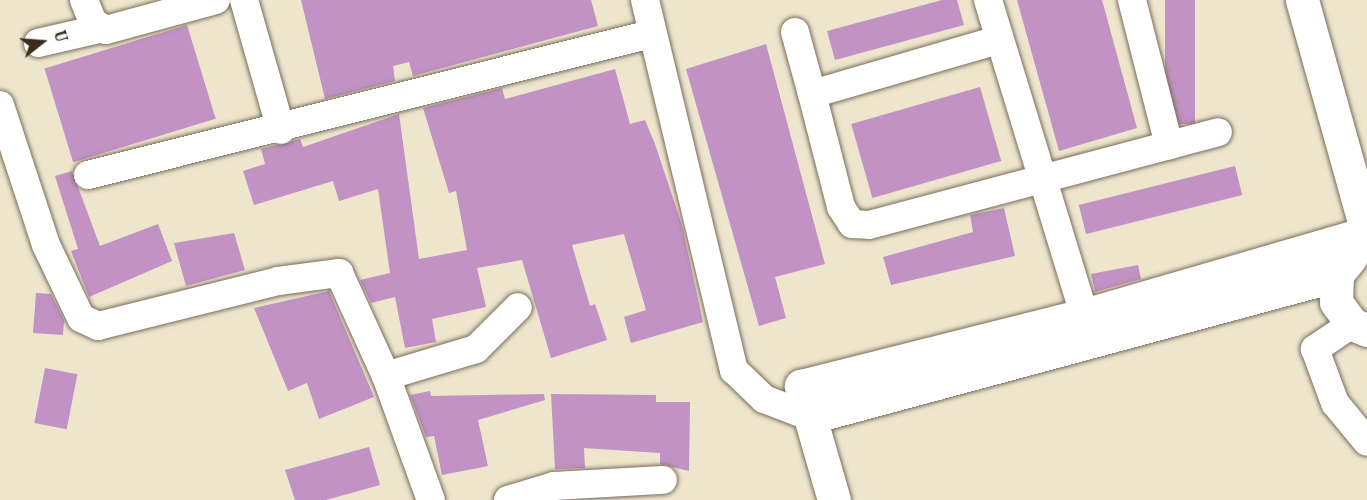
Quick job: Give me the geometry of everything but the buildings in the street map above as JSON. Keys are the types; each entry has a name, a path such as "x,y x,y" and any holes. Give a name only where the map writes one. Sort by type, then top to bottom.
{"street":[{"path":"84,0 99,29"},
{"path":"38,42 216,0"},
{"path":"244,0 281,130"},
{"path":"645,0 651,34 734,370 750,389 790,395 1080,330"},
{"path":"988,0 1080,330"},
{"path":"1132,0 1169,145"},
{"path":"1302,0 1360,243 1334,288 1336,302 1360,327 1315,349 1335,404 1367,442"},
{"path":"795,32 841,207 852,224 869,225 1036,172 1169,145 1218,132"},
{"path":"88,175 281,130 651,34"},
{"path":"812,94 998,40"},
{"path":"2,121 46,245 81,318 98,326 115,324 278,281 339,273 386,376 431,500"},
{"path":"811,417 1360,243"},
{"path":"386,376 476,349 518,307"},
{"path":"790,395 811,417 834,500"},
{"path":"508,500 554,486 663,480"}]}
